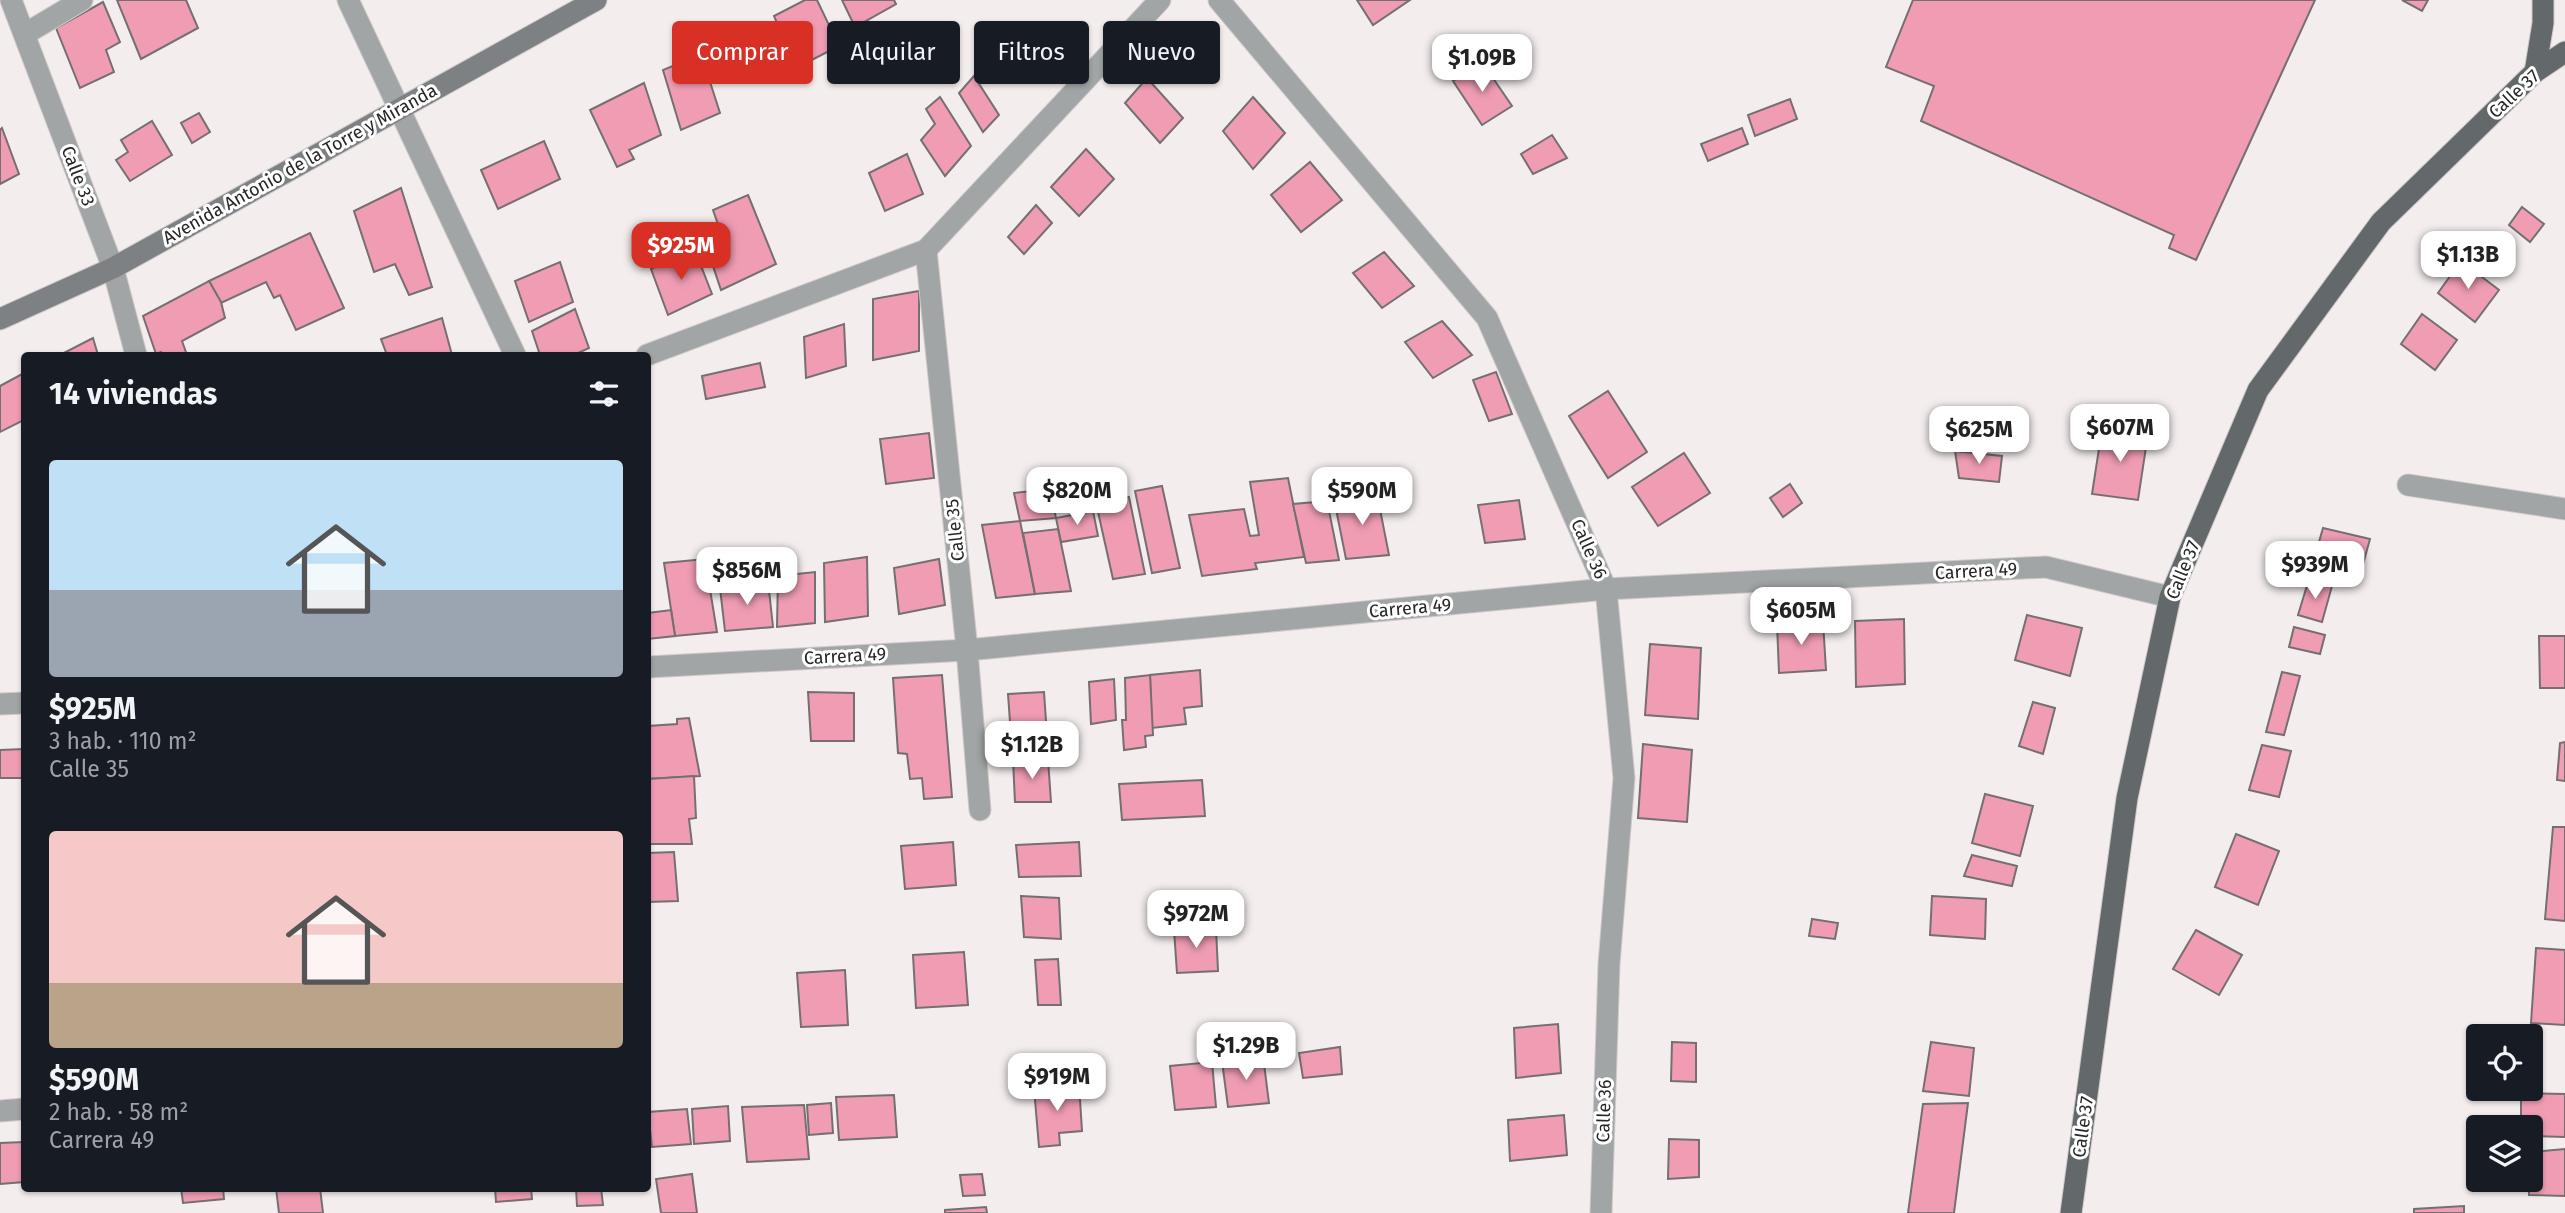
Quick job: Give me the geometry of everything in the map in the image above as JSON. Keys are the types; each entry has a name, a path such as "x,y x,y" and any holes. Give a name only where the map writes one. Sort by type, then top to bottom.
{"main road":[{"name":"Avenida Antonio de la Torre y Miranda","path":"0,319 113,268 596,0"},
{"path":"2535,72 2543,23 2543,0"},
{"name":"Calle 37","path":"2071,1213 2127,799 2170,597 2258,390 2381,222 2535,72 2565,52"}],"street":[{"name":"Calle 33","path":"11,0 113,268 135,352"},
{"path":"25,34 82,0"},
{"path":"348,0 514,352"},
{"path":"651,353 926,250 1160,0"},
{"name":"Calle 36","path":"1219,0 1487,318 1606,589 1624,778 1609,964 1601,1213"},
{"name":"Calle 35","path":"926,250 967,650 980,810"},
{"path":"2407,485 2565,509"},
{"name":"Carrera 49","path":"651,667 967,650 1606,589 2046,567 2170,597"},
{"path":"0,704 21,703"},
{"path":"0,1111 21,1109"}],"building":[{"path":"117,0 186,0 198,28 141,59"},
{"path":"805,0 817,0 827,21 827,52 813,59 813,21 776,21 774,16"},
{"path":"842,0 894,0 896,4 866,21 852,21"},
{"path":"1357,0 1410,0 1373,25"},
{"path":"1913,0 2315,0 2196,260 2169,248 2174,235 1921,121 1934,86 1886,67"},
{"path":"2402,0 2428,0 2422,11"},
{"path":"103,2 120,42 106,50 114,72 80,88 56,28"},
{"path":"1482,62 1512,106 1482,125 1453,81"},
{"path":"672,66 672,84 711,84 720,113 681,130 663,70"},
{"path":"974,76 974,84 979,84 999,115 983,132 959,93"},
{"path":"644,83 661,135 629,150 634,159 617,167 590,110"},
{"path":"1142,84 1152,84 1183,118 1160,143 1125,103"},
{"path":"940,97 971,146 945,176 921,140 935,124 926,109"},
{"path":"1253,97 1285,133 1253,169 1223,131"},
{"path":"1790,99 1797,119 1755,136 1748,115"},
{"path":"199,113 210,132 192,143 181,123"},
{"path":"152,121 172,155 130,181 116,160 128,152 121,140"},
{"path":"2,128 19,174 0,184 0,130"},
{"path":"1742,128 1748,144 1708,161 1701,144"},
{"path":"1552,135 1567,158 1533,174 1521,154"},
{"path":"544,141 560,179 498,209 481,170"},
{"path":"1086,149 1114,179 1079,216 1051,187"},
{"path":"907,154 923,194 885,211 869,173"},
{"path":"1310,162 1342,200 1301,232 1271,195"},
{"path":"401,188 432,287 409,295 395,264 374,272 354,211"},
{"path":"748,195 776,264 721,290 711,260 728,253 713,210"},
{"path":"1036,205 1052,223 1024,254 1008,237"},
{"path":"2522,207 2544,224 2530,242 2509,225"},
{"path":"310,233 344,308 296,330 280,295 274,298 266,282 221,303 209,281"},
{"path":"694,248 712,294 668,315 651,269"},
{"path":"1384,252 1414,286 1382,308 1353,273"},
{"path":"2461,261 2499,290 2475,322 2438,293"},
{"path":"560,262 573,302 529,322 515,281"},
{"path":"209,281 221,302 225,318 182,341 186,352 155,352 143,316"},
{"path":"919,291 919,351 873,360 873,299"},
{"path":"575,309 589,348 580,352 539,352 532,331"},
{"path":"2422,314 2457,340 2435,370 2401,344"},
{"path":"442,318 451,352 386,352 381,339"},
{"path":"1442,321 1472,355 1433,378 1405,342"},
{"path":"844,324 846,366 806,378 804,337"},
{"path":"93,338 97,352 66,352"},
{"path":"760,363 765,387 706,399 702,376"},
{"path":"1496,372 1512,414 1489,421 1473,380"},
{"path":"21,375 21,422 0,432 0,386"},
{"path":"1608,391 1647,452 1608,478 1569,416"},
{"path":"2102,429 2148,434 2138,500 2092,494"},
{"path":"929,433 934,478 886,484 880,439"},
{"path":"1955,451 2002,456 1999,482 1959,478"},
{"path":"1684,453 1710,493 1658,526 1632,487"},
{"path":"1288,478 1304,557 1255,563 1257,569 1202,576 1189,515 1244,509 1250,536 1259,535 1250,482"},
{"path":"1790,484 1802,503 1783,517 1770,498"},
{"path":"1162,486 1180,568 1152,573 1135,491"},
{"path":"1050,489 1056,518 1020,521 1014,493"},
{"path":"1377,494 1389,555 1346,559 1334,499"},
{"path":"1129,497 1145,574 1113,579 1096,503"},
{"path":"1519,500 1525,539 1485,543 1478,505"},
{"path":"1327,501 1339,560 1306,563 1293,504"},
{"path":"1093,511 1098,536 1061,542 1056,518"},
{"path":"1020,521 1035,594 996,598 982,525"},
{"path":"2323,528 2370,539 2360,575 2313,563"},
{"path":"1058,529 1071,591 1035,594 1023,533"},
{"path":"867,557 868,616 825,622 824,563"},
{"path":"705,559 717,632 675,636 664,563"},
{"path":"939,559 945,605 899,614 894,568"},
{"path":"815,572 815,623 777,627 778,576"},
{"path":"2309,579 2332,586 2322,622 2298,615"},
{"path":"768,581 773,627 725,631 720,588"},
{"path":"671,610 675,636 651,639 651,613"},
{"path":"2027,615 2082,628 2070,676 2015,660"},
{"path":"1904,619 1905,684 1856,687 1855,621"},
{"path":"1823,622 1826,670 1779,673 1777,624"},
{"path":"2294,627 2325,635 2320,654 2289,647"},
{"path":"2539,636 2565,636 2565,688 2540,688"},
{"path":"1650,644 1701,648 1698,719 1645,715"},
{"path":"1200,670 1202,706 1184,708 1186,724 1152,728 1150,675"},
{"path":"2282,672 2300,676 2284,735 2266,732"},
{"path":"942,675 952,797 924,799 922,778 910,779 907,754 898,753 893,678"},
{"path":"1150,675 1153,735 1145,736 1146,747 1124,750 1122,720 1126,720 1125,678"},
{"path":"1114,679 1116,720 1091,724 1089,682"},
{"path":"808,692 854,693 854,741 811,741"},
{"path":"1044,692 1048,750 1012,750 1008,694"},
{"path":"2033,702 2055,708 2043,754 2019,746"},
{"path":"689,718 700,776 651,779 651,726 677,724 677,719"},
{"path":"2565,742 2565,781 2557,780 2560,743"},
{"path":"1643,744 1692,750 1687,822 1638,818"},
{"path":"2262,745 2291,751 2279,797 2249,790"},
{"path":"21,749 21,778 0,778 0,750"},
{"path":"1048,759 1051,802 1015,802 1013,760"},
{"path":"694,776 696,818 689,819 692,844 651,844 651,779"},
{"path":"1202,780 1205,816 1122,820 1119,784"},
{"path":"1985,794 2033,806 2020,856 1972,843"},
{"path":"2553,827 2565,827 2565,921 2545,919"},
{"path":"2236,834 2279,851 2258,905 2215,887"},
{"path":"953,842 956,885 905,889 901,846"},
{"path":"1079,842 1081,876 1019,877 1016,845"},
{"path":"674,852 678,901 651,902 651,853"},
{"path":"1972,855 2017,866 2012,886 1964,876"},
{"path":"1021,896 1059,898 1061,939 1024,937"},
{"path":"1932,896 1986,899 1985,939 1930,935"},
{"path":"1812,919 1838,923 1835,939 1809,936"},
{"path":"1216,928 1218,971 1177,973 1174,930"},
{"path":"2196,930 2242,955 2219,995 2173,969"},
{"path":"2536,948 2565,950 2565,1025 2531,1023"},
{"path":"964,952 968,1005 916,1008 913,955"},
{"path":"1058,959 1061,1005 1038,1005 1035,960"},
{"path":"845,970 848,1025 801,1027 797,973"},
{"path":"1558,1024 1561,1073 1516,1078 1514,1028"},
{"path":"1672,1042 1696,1043 1696,1082 1671,1081"},
{"path":"1931,1042 1974,1048 1969,1096 1923,1091"},
{"path":"1340,1047 1342,1074 1303,1078 1299,1053"},
{"path":"1263,1056 1269,1103 1228,1107 1222,1061"},
{"path":"1212,1062 1216,1107 1175,1110 1170,1066"},
{"path":"1079,1084 1082,1131 1059,1133 1060,1145 1039,1147 1034,1088"},
{"path":"2543,1094 2565,1094 2565,1137 2543,1136 2543,1115 2521,1115 2521,1101 2543,1101"},
{"path":"894,1095 897,1137 839,1140 836,1097"},
{"path":"831,1103 833,1133 809,1135 807,1105"},
{"path":"1968,1103 1954,1213 1908,1213 1923,1104"},
{"path":"804,1105 809,1159 747,1162 742,1107"},
{"path":"728,1106 730,1141 694,1144 692,1109"},
{"path":"687,1109 691,1144 652,1147 651,1112"},
{"path":"1564,1115 1567,1155 1510,1161 1508,1120"},
{"path":"1669,1139 1699,1140 1699,1177 1668,1179"},
{"path":"21,1142 21,1182 0,1184 0,1143"},
{"path":"2565,1149 2565,1196 2529,1195 2529,1192 2543,1192 2543,1151"},
{"path":"692,1174 697,1213 661,1213 656,1179"},
{"path":"982,1174 985,1195 963,1196 960,1175"},
{"path":"182,1192 223,1192 224,1199 183,1203"},
{"path":"276,1192 320,1192 323,1213 279,1213"},
{"path":"495,1192 531,1192 532,1199 496,1202"},
{"path":"576,1192 601,1192 603,1205 577,1206"},
{"path":"2464,1206 2464,1213 2414,1213 2414,1209"},
{"path":"986,1207 987,1213 945,1213 945,1210"}]}
